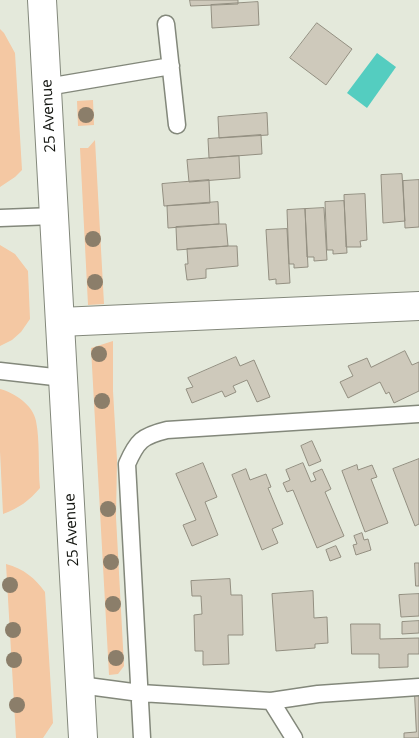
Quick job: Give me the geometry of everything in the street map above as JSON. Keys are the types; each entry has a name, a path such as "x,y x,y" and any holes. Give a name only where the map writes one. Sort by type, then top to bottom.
{"main road":[{"name":"25 Avenue","path":"42,0 83,738"},
{"path":"60,322 419,306"}],"lane":[{"path":"166,24 177,125"},
{"path":"47,87 171,66"},
{"path":"0,218 54,216"},
{"path":"0,371 64,378"},
{"path":"142,738 127,464 134,448 148,435 167,430 419,414"},
{"path":"80,685 140,693 270,701 318,694 419,687"},
{"path":"270,701 294,738"}],"shaded area":[{"path":"0,29 15,53 22,170 0,187"},
{"path":"93,100 94,125 78,126 77,101"},
{"path":"95,140 104,304 88,305 80,148 88,148"},
{"path":"0,245 15,254 28,271 30,319 21,332 12,340 0,346"},
{"path":"113,341 113,391 117,460 116,517 124,666 118,674 109,675 91,348"},
{"path":"0,389 12,393 22,400 34,415 38,437 40,488 23,504 3,514 0,451"},
{"path":"6,564 28,575 45,592 53,723 43,738 16,738"}],"water":[{"path":"377,53 396,67 367,108 347,93"}],"building":[{"path":"190,0 238,0 238,4 191,6"},
{"path":"258,2 259,25 212,28 211,5"},
{"path":"317,23 352,49 326,85 290,58"},
{"path":"267,113 268,135 219,138 218,117"},
{"path":"261,135 262,154 209,158 208,139"},
{"path":"239,156 240,178 189,182 187,160"},
{"path":"402,174 405,221 383,223 381,175"},
{"path":"209,180 210,203 164,206 162,184"},
{"path":"419,180 419,227 405,228 403,181"},
{"path":"365,194 367,240 360,241 361,247 346,247 344,195"},
{"path":"344,201 347,253 333,254 333,250 327,250 325,202"},
{"path":"218,202 219,224 168,228 167,206"},
{"path":"324,208 327,260 314,261 314,257 307,257 305,209"},
{"path":"305,209 308,267 294,268 294,264 289,264 287,210"},
{"path":"226,224 228,246 177,250 176,227"},
{"path":"287,229 290,283 276,284 276,279 269,280 266,230"},
{"path":"237,246 238,266 206,269 206,278 187,280 185,264 188,264 187,249"},
{"path":"405,351 412,365 419,362 419,391 394,403 389,392 386,394 380,382 348,398 340,382 353,376 348,366 367,358 371,367"},
{"path":"236,357 240,366 254,360 270,397 257,402 247,380 233,386 236,392 225,397 222,391 192,403 186,389 193,387 188,378"},
{"path":"312,441 321,461 309,466 301,446"},
{"path":"419,459 419,524 415,526 393,469"},
{"path":"203,463 217,497 205,502 218,535 192,546 183,525 196,520 176,474"},
{"path":"303,463 311,482 316,480 313,473 322,469 331,489 325,492 344,536 317,548 293,490 287,492 283,483 290,480 286,470"},
{"path":"357,465 358,470 372,465 377,477 371,479 388,523 365,532 342,471"},
{"path":"246,469 250,480 266,474 271,487 268,488 283,524 272,529 278,543 262,550 232,475"},
{"path":"362,533 364,540 368,539 371,550 356,555 353,545 357,544 354,536"},
{"path":"336,546 341,557 330,561 326,550"},
{"path":"415,563 419,563 419,586 416,586"},
{"path":"230,579 231,595 242,595 243,635 228,635 229,664 203,665 203,651 195,651 194,615 202,614 201,596 192,596 191,581"},
{"path":"313,591 314,618 327,617 328,643 315,644 315,648 276,651 272,594"},
{"path":"419,594 419,616 401,617 399,595"},
{"path":"419,621 419,633 402,634 402,622"},
{"path":"351,624 380,624 380,639 419,638 419,654 408,654 408,667 379,668 379,654 352,654"},
{"path":"415,695 419,695 419,738 404,738 404,733 416,732"}]}
